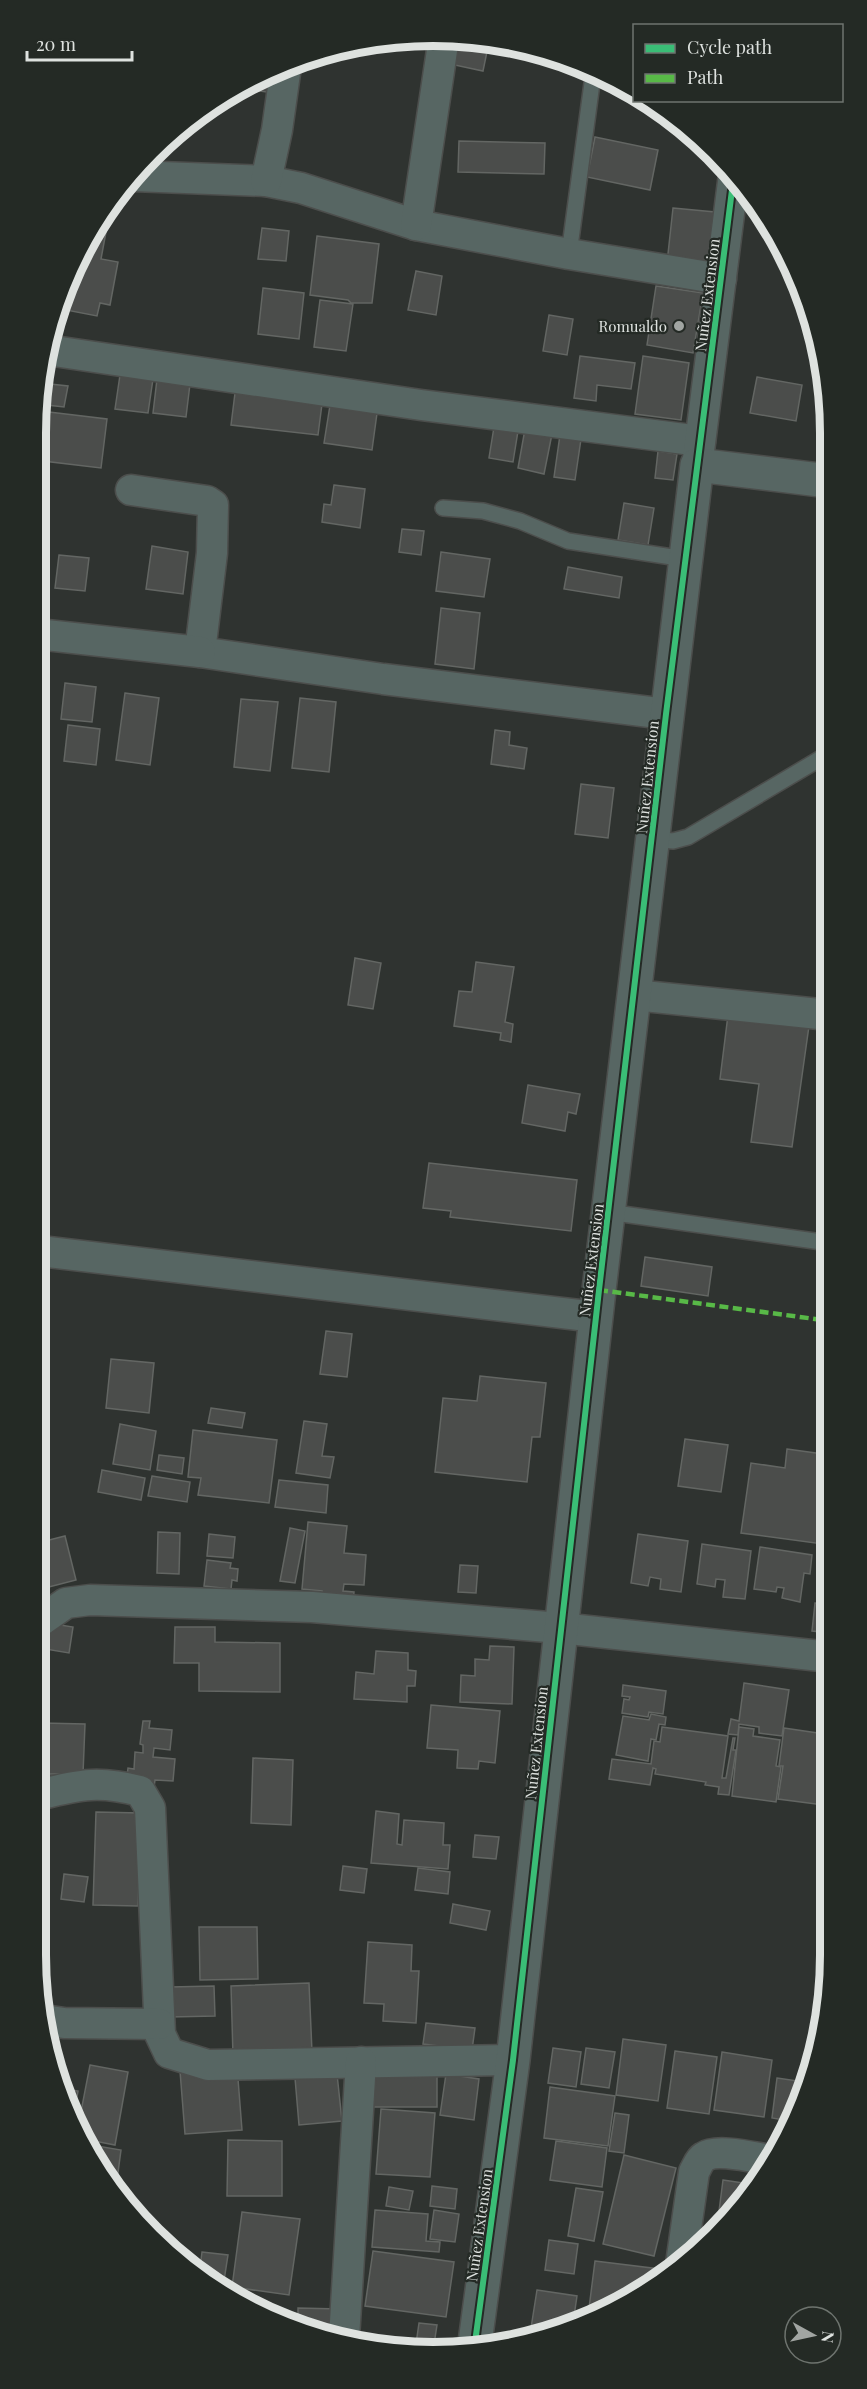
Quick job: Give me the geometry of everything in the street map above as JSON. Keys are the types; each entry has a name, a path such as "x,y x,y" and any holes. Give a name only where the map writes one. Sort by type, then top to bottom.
{"street":[{"path":"416,225 443,46"},
{"path":"266,181 277,130 285,76"},
{"path":"144,176 266,181 301,188 416,225 569,254 721,279"},
{"name":"Nuñez Extension","path":"475,2340 513,2060 560,1628 666,714 732,188"},
{"path":"56,351 422,405 698,453 820,479"},
{"path":"132,490 207,501 213,505 212,553 200,652"},
{"path":"46,635 200,652 384,679 666,714"},
{"path":"634,995 820,1014"},
{"path":"46,1252 596,1317"},
{"path":"46,1617 66,1603 90,1600 312,1607 560,1628 820,1656"},
{"path":"46,1793 78,1785 110,1784 140,1791 150,1808 159,2024 160,2034 169,2053 208,2065 513,2060"},
{"path":"53,2022 64,2024 159,2024"},
{"path":"344,2332 362,2062"},
{"path":"683,2251 694,2172 698,2163 706,2155 718,2152 763,2159"}],"lane":[{"path":"569,254 592,83"},
{"path":"443,508 483,511 519,521 568,541 685,559"},
{"path":"652,839 673,841 688,837 820,759"},
{"path":"608,1212 820,1242"}],"building":[{"path":"453,47 487,51 483,71 450,64"},
{"path":"276,80 274,93 254,90"},
{"path":"595,137 658,150 650,190 587,177"},
{"path":"459,141 545,143 544,174 458,172"},
{"path":"673,208 715,212 709,268 667,263"},
{"path":"262,228 289,231 286,261 258,259"},
{"path":"103,232 106,232 101,259 118,262 110,305 100,303 97,316 67,310 86,262"},
{"path":"317,236 379,244 372,303 351,303 348,300 310,295"},
{"path":"416,271 442,276 436,315 408,310"},
{"path":"656,286 703,293 693,353 647,345"},
{"path":"263,288 304,293 299,339 258,334"},
{"path":"320,300 353,304 346,351 314,347"},
{"path":"549,315 573,319 567,355 543,351"},
{"path":"580,356 635,363 631,389 597,385 596,401 574,398"},
{"path":"643,356 689,363 681,420 635,414"},
{"path":"120,375 153,379 148,413 115,409"},
{"path":"757,377 802,385 796,421 750,413"},
{"path":"157,379 190,384 186,417 153,413"},
{"path":"50,384 68,386 64,407 47,405"},
{"path":"235,393 322,404 318,435 231,425"},
{"path":"331,399 378,406 372,450 324,443"},
{"path":"49,412 107,419 101,468 46,461"},
{"path":"494,427 518,431 513,462 489,458"},
{"path":"525,429 552,434 544,474 518,468"},
{"path":"560,435 581,439 575,480 554,477"},
{"path":"658,451 677,454 673,480 655,478"},
{"path":"334,485 365,489 360,528 322,522 324,504 331,505"},
{"path":"624,503 654,508 648,545 618,540"},
{"path":"402,529 424,531 421,555 399,552"},
{"path":"152,546 188,552 183,594 146,589"},
{"path":"441,552 490,559 484,597 436,591"},
{"path":"59,555 89,558 85,591 55,588"},
{"path":"568,567 622,577 619,598 564,589"},
{"path":"441,608 480,613 474,669 435,664"},
{"path":"65,683 96,687 92,722 61,719"},
{"path":"125,693 159,698 150,765 116,760"},
{"path":"300,698 336,702 329,772 292,768"},
{"path":"241,699 278,702 270,771 234,767"},
{"path":"68,725 100,729 96,765 64,761"},
{"path":"495,730 510,732 509,745 527,748 524,769 491,764"},
{"path":"581,784 614,788 608,838 575,834"},
{"path":"355,958 381,963 373,1009 348,1005"},
{"path":"476,962 514,967 505,1022 513,1024 511,1042 500,1040 501,1033 454,1026 459,991 472,992"},
{"path":"728,1015 809,1026 792,1147 751,1142 759,1084 720,1079"},
{"path":"528,1085 580,1094 576,1114 568,1112 565,1131 522,1123"},
{"path":"429,1163 577,1180 571,1231 450,1217 451,1211 423,1208"},
{"path":"645,1257 712,1267 708,1296 641,1286"},
{"path":"326,1331 352,1334 347,1377 320,1374"},
{"path":"111,1359 154,1363 149,1413 106,1408"},
{"path":"480,1376 546,1383 540,1437 532,1437 527,1482 435,1472 443,1398 477,1401"},
{"path":"211,1408 245,1413 242,1428 208,1423"},
{"path":"304,1421 327,1424 322,1456 334,1457 330,1478 296,1473"},
{"path":"120,1424 156,1431 150,1470 113,1464"},
{"path":"193,1430 277,1440 269,1503 198,1495 201,1478 188,1477"},
{"path":"685,1439 728,1445 721,1492 678,1486"},
{"path":"787,1449 820,1454 820,1544 741,1533 751,1463 785,1468"},
{"path":"159,1455 184,1458 182,1474 157,1470"},
{"path":"102,1470 145,1478 141,1500 98,1492"},
{"path":"152,1476 190,1482 187,1502 148,1496"},
{"path":"279,1480 328,1485 326,1513 275,1507"},
{"path":"308,1522 347,1526 344,1553 366,1555 364,1585 344,1584 343,1591 354,1592 353,1603 321,1601 322,1591 302,1589"},
{"path":"290,1528 305,1531 295,1583 280,1581"},
{"path":"158,1532 180,1533 179,1574 157,1573"},
{"path":"209,1534 235,1537 233,1558 207,1556"},
{"path":"638,1534 688,1541 681,1592 660,1589 661,1579 650,1577 648,1586 631,1583"},
{"path":"65,1536 76,1580 46,1588 46,1541"},
{"path":"702,1544 751,1551 745,1599 723,1597 725,1580 716,1579 715,1587 697,1584"},
{"path":"760,1547 812,1555 810,1574 804,1573 800,1602 782,1598 784,1588 777,1587 776,1592 754,1589"},
{"path":"207,1560 231,1563 230,1568 238,1569 237,1581 232,1580 231,1589 204,1586"},
{"path":"460,1565 478,1566 476,1593 458,1592"},
{"path":"820,1576 820,1597 817,1597"},
{"path":"815,1603 820,1604 820,1632 812,1631"},
{"path":"48,1623 73,1627 69,1653 46,1649"},
{"path":"175,1627 215,1627 215,1642 280,1643 280,1692 199,1691 199,1663 174,1663"},
{"path":"490,1646 514,1647 512,1704 460,1702 461,1675 475,1676 475,1659 489,1660"},
{"path":"376,1651 408,1653 408,1670 416,1671 415,1686 407,1686 407,1702 354,1699 356,1672 374,1674"},
{"path":"744,1683 789,1690 782,1736 759,1733 759,1727 739,1724 738,1735 728,1734 731,1719 739,1721"},
{"path":"623,1685 666,1691 663,1714 649,1712 648,1717 622,1713 624,1699 629,1700 630,1697 622,1696"},
{"path":"431,1705 500,1711 495,1763 479,1761 478,1769 457,1768 458,1750 427,1748"},
{"path":"651,1714 666,1717 665,1725 659,1724 656,1740 651,1739 648,1761 616,1755 623,1716 649,1720"},
{"path":"143,1721 150,1721 149,1728 172,1730 170,1750 154,1748 153,1757 175,1759 173,1781 155,1780 154,1787 127,1776 128,1768 134,1769 135,1752 143,1753 143,1745 140,1744"},
{"path":"46,1723 85,1724 83,1774 46,1774"},
{"path":"662,1727 728,1736 722,1778 726,1778 733,1738 735,1738 733,1750 736,1750 729,1795 718,1794 719,1787 705,1785 706,1782 655,1774 656,1769 653,1768 650,1785 609,1779 612,1759 651,1764 654,1741 660,1742"},
{"path":"739,1727 754,1729 753,1736 780,1740 776,1766 781,1767 776,1802 732,1796"},
{"path":"784,1728 820,1733 820,1805 778,1799 783,1766 779,1766"},
{"path":"253,1758 293,1760 291,1825 251,1823"},
{"path":"376,1811 399,1814 397,1844 402,1845 404,1820 444,1823 443,1845 450,1845 448,1869 371,1863"},
{"path":"96,1812 140,1813 138,1906 93,1905"},
{"path":"475,1835 499,1837 496,1859 473,1857"},
{"path":"343,1866 367,1869 364,1893 340,1890"},
{"path":"418,1868 450,1872 448,1894 415,1890"},
{"path":"64,1874 88,1877 84,1902 61,1899"},
{"path":"453,1904 490,1911 486,1930 450,1923"},
{"path":"199,1927 257,1927 258,1979 200,1980"},
{"path":"368,1942 412,1945 411,1971 419,1971 416,2023 383,2021 384,2004 364,2003"},
{"path":"309,1983 312,2052 233,2056 231,1986"},
{"path":"214,1986 215,2016 170,2017 170,1987"},
{"path":"426,2023 475,2028 472,2050 423,2044"},
{"path":"623,2039 666,2045 658,2101 616,2095"},
{"path":"553,2048 581,2052 576,2087 548,2083"},
{"path":"586,2048 615,2052 609,2088 581,2084"},
{"path":"675,2051 717,2057 709,2114 667,2108"},
{"path":"722,2052 772,2060 764,2117 714,2110"},
{"path":"90,2065 128,2072 115,2145 94,2141 94,2136 91,2135 80,2114"},
{"path":"237,2066 242,2130 185,2134 180,2071"},
{"path":"373,2071 437,2072 437,2107 372,2107"},
{"path":"337,2074 342,2121 299,2125 295,2078"},
{"path":"446,2074 479,2079 474,2120 440,2115"},
{"path":"777,2078 800,2081 784,2120 772,2118"},
{"path":"550,2087 615,2096 608,2146 544,2138"},
{"path":"71,2090 78,2091 76,2103"},
{"path":"381,2109 435,2113 430,2177 376,2174"},
{"path":"615,2113 629,2115 624,2153 609,2151"},
{"path":"228,2140 282,2141 282,2196 227,2196"},
{"path":"556,2141 607,2148 602,2187 550,2180"},
{"path":"96,2146 121,2150 117,2178"},
{"path":"624,2155 676,2168 654,2256 603,2244"},
{"path":"723,2180 746,2183 741,2191 718,2217"},
{"path":"432,2186 457,2189 455,2209 430,2206"},
{"path":"389,2187 413,2191 409,2210 386,2206"},
{"path":"576,2188 603,2192 594,2241 568,2236"},
{"path":"375,2210 428,2214 426,2241 440,2242 439,2252 372,2247"},
{"path":"434,2210 459,2214 455,2242 430,2239"},
{"path":"242,2212 300,2219 289,2295 232,2286"},
{"path":"549,2240 578,2244 574,2274 545,2270"},
{"path":"373,2251 454,2262 446,2317 365,2306"},
{"path":"202,2252 228,2255 224,2281 200,2265"},
{"path":"595,2261 660,2269 627,2291 589,2310"},
{"path":"537,2290 577,2296 574,2316 531,2328"},
{"path":"298,2308 339,2309 338,2330 309,2322 298,2318"},
{"path":"419,2323 437,2325 434,2342 416,2342"}],"marked path":[{"path":"599,1290 820,1320"}],"cycle path":[{"path":"475,2340 513,2060 666,714 732,188"}],"place":[{"name":"Romualdo","path":"679,326"}]}
